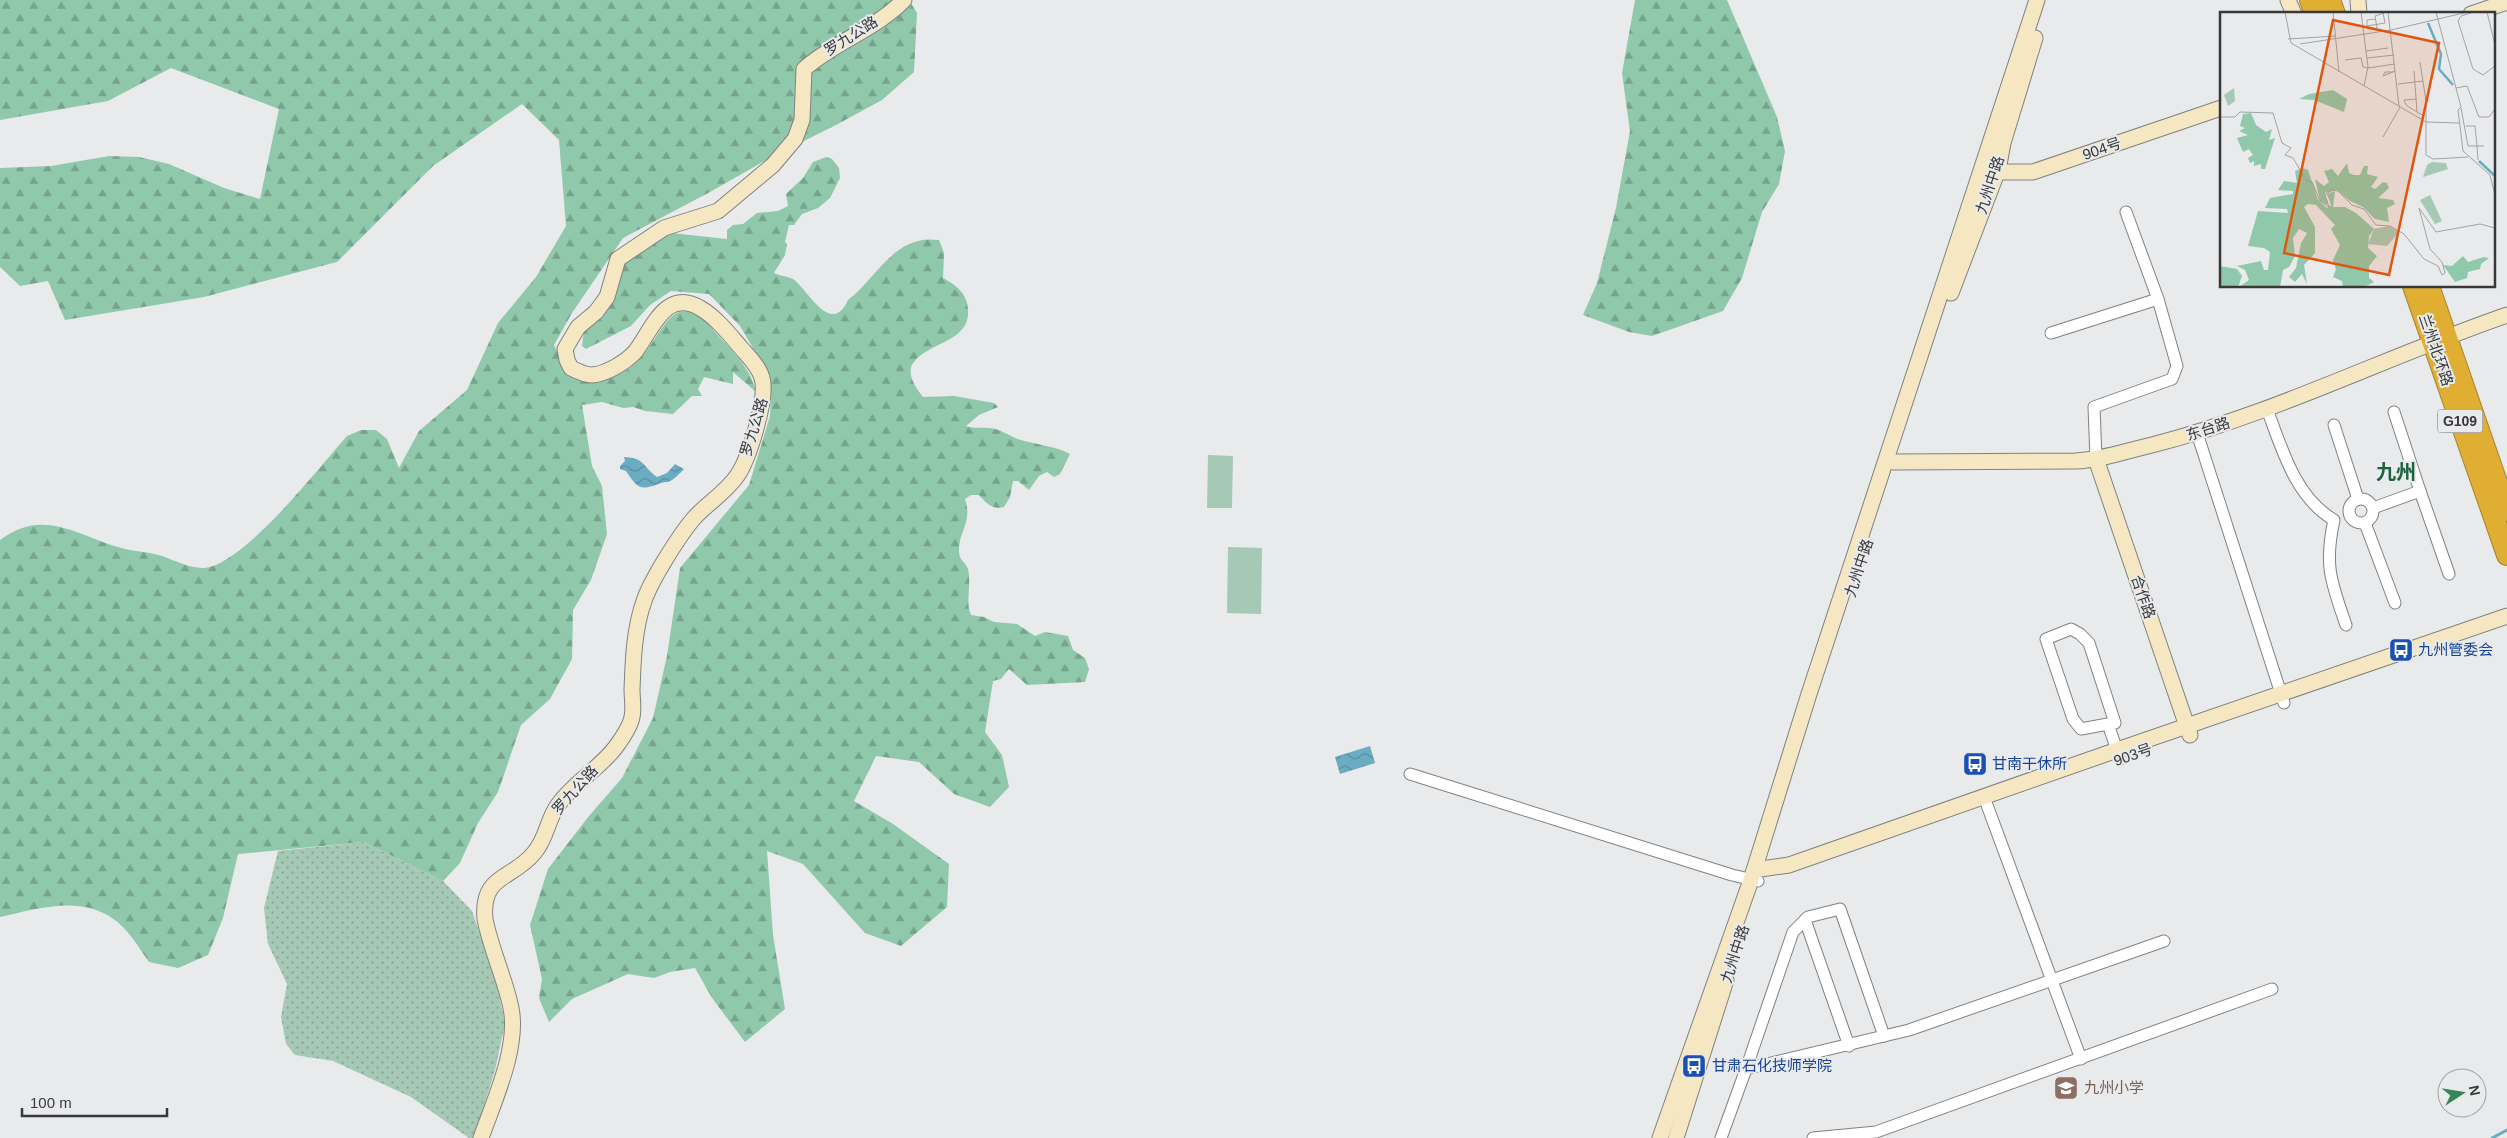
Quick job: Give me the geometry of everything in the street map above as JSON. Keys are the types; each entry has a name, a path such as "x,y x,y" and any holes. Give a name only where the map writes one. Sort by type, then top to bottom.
{"highway":[{"path":"2310,0 2315,12"},
{"path":"2330,0 2334,12"},
{"name":"兰州北环路","path":"2414,288 2499,473 2507,511"},
{"name":"兰州北环路","path":"2429,288 2439,339 2507,555"}],"street":[{"name":"罗九公路","path":"481,1138 498,1088 512,1037 511,1010 485,919 484,908 487,894 494,882 525,863 535,853 543,842 550,817 559,803 614,750 625,733 632,718 636,632 644,600 690,524 738,476 758,422 764,391 762,377 754,363 726,330 700,308 685,303 661,312 633,354 606,371 593,375 571,368 566,360 565,349 578,327 596,312 607,297 618,260 664,228 718,211 772,165 795,139 802,120 804,69 819,55 887,13 904,0"},
{"path":"1660,1138 1756,875 1808,694 2037,0"},
{"name":"九州中路","path":"1676,1138 1756,875 1927,356 1999,166 2003,143 2045,0"},
{"path":"2288,0 2293,12"},
{"path":"2477,12 2507,2"},
{"path":"2494,16 2507,11"},
{"path":"1999,166 2034,165 2220,100"},
{"name":"904号","path":"1982,169 1999,166 2033,172 2220,108"},
{"path":"2096,459 2094,407 2172,380 2177,366 2158,299 2126,212"},
{"path":"2051,333 2158,299"},
{"name":"东台路","path":"1893,462 2075,462 2096,459 2197,433 2267,408 2439,339 2507,315"},
{"path":"2267,408 2292,474 2320,512 2334,520 2350,515"},
{"path":"2394,412 2449,574"},
{"path":"2334,425 2358,500"},
{"path":"2197,433 2283,698 2507,616"},
{"name":"合作路","path":"2096,459 2189,731"},
{"path":"2373,508 2420,490"},
{"path":"2358,500 2367,500 2373,508 2372,517 2365,523 2356,522 2350,515 2351,506 2358,500"},
{"path":"2334,520 2329,544 2330,578 2346,624"},
{"path":"2365,523 2395,603"},
{"name":"903号","path":"1756,875 1988,805 2118,754 2283,698 2507,627"},
{"path":"2070,629 2080,634 2089,643 2115,723 2108,724 2081,729 2073,719 2046,639 2070,629"},
{"path":"1410,774 1756,875 2118,754 2108,724"},
{"path":"1988,805 2081,1059"},
{"path":"1721,1138 1793,932 1808,917 1840,909 1884,1036"},
{"path":"1804,920 1849,1046"},
{"path":"1746,1069 1849,1046 1884,1036 2052,981 2164,941"},
{"path":"1813,1138 1876,1132 2272,989"}],"green space":[{"path":"0,0 909,0 917,13 914,72 882,100 766,160 623,238 572,313 554,345 563,365 578,380 596,382 605,380 623,372 637,362 671,317 680,312 690,312 702,319 735,354 750,376 756,392 733,372 733,384 704,377 698,389 702,396 692,396 673,414 645,411 633,407 623,408 602,402 582,405 592,466 602,486 607,534 591,580 573,610 572,659 550,699 521,725 498,792 478,823 460,863 443,881 364,842 238,854 223,918 208,955 178,968 149,962 133,938 118,922 99,911 86,907 72,905 57,906 0,917 0,540 15,531 30,526 44,525 73,531 123,549 156,554 192,567 210,567 226,559 244,546 283,510 347,436 361,430 376,430 387,439 399,468 419,431 467,390 498,323 536,277 566,226 559,140 522,104 433,166 337,262 204,297 65,320 48,281 20,286 0,267 0,168 51,166 109,156 139,157 169,164 224,188 260,199 279,109 171,68 108,101 0,120"},
{"path":"1635,0 1727,0 1777,117 1785,151 1779,184 1762,212 1742,278 1723,311 1652,336 1629,332 1583,315 1597,283 1616,208 1630,131 1622,73"},
{"path":"826,157 832,159 839,168 840,178 830,198 818,208 802,214 794,225 789,225 785,242 787,244 785,255 774,273 793,279 819,307 834,314 841,310 848,300 899,250 910,243 923,240 939,240 944,253 943,278 956,287 966,298 967,320 963,328 956,335 921,355 914,362 911,376 917,389 923,397 954,396 994,403 998,407 979,415 966,426 997,430 1024,441 1058,449 1070,454 1060,474 1054,477 1047,472 1039,476 1029,490 1018,481 1013,481 1010,497 1004,507 993,507 979,495 971,495 965,499 967,514 959,552 969,574 969,609 971,615 984,617 994,622 1017,624 1035,636 1045,632 1068,636 1073,650 1085,658 1089,669 1085,682 1027,685 1009,669 1001,679 993,681 985,732 1002,755 1009,787 990,807 954,794 919,762 876,756 854,801 893,824 949,864 947,907 901,946 865,933 803,864 767,851 773,935 785,1009 745,1042 712,998 695,968 670,972 654,978 628,974 572,999 549,1022 539,998 542,979 530,925 548,869 589,816 622,778 653,718 667,656 680,568 749,485 770,416 771,392 764,367 740,326 709,294 671,291 650,305 631,326 586,349 582,346 584,331 621,262 671,233 727,239 727,230 733,225 743,224 757,213 778,211 788,206 786,194 803,178 813,162"},
{"path":"1208,455 1233,456 1232,508 1207,508"},
{"path":"1228,547 1262,548 1261,614 1227,613"},
{"path":"364,842 443,881 472,911 496,980 505,1024 495,1070 474,1138 469,1138 411,1097 333,1061 295,1055 286,1044 281,1017 287,984 268,944 264,908 278,851"}],"water":[{"path":"624,457 640,461 657,477 667,473 675,464 684,469 668,482 640,487 626,471 620,469 620,466 625,461"},
{"path":"1370,746 1375,763 1340,774 1335,757"}],"waterway":[{"path":"2492,1138 2507,1130"}],"place":[{"name":"九州管委会","path":"2401,650"},
{"name":"甘南干休所","path":"1975,764"},
{"name":"甘肃石化技师学院","path":"1694,1066"},
{"name":"九州小学","path":"2066,1088"}],"district":[{"name":"九州","path":"2396,472"}]}
